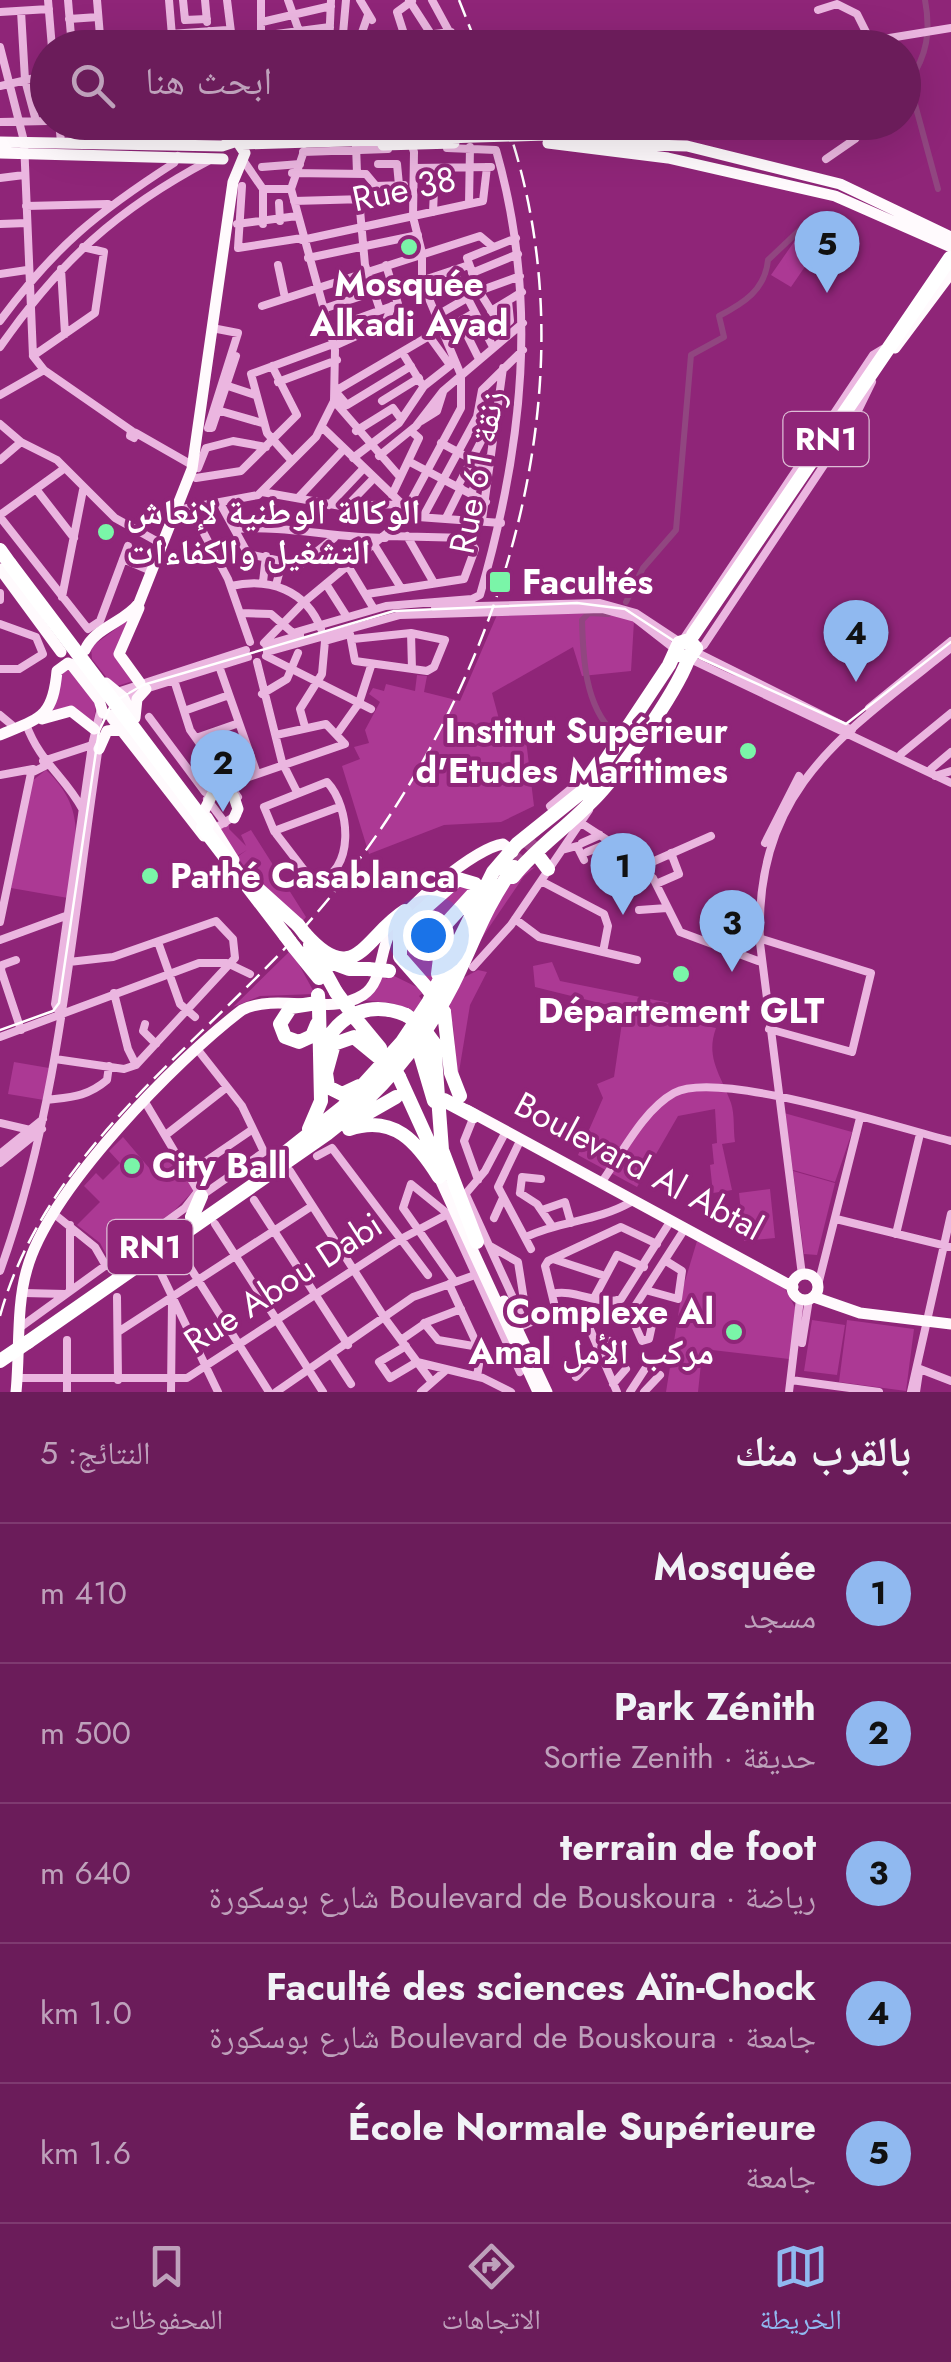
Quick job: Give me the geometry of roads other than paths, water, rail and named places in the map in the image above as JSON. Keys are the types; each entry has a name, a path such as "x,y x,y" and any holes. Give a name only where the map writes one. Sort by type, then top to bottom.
{"highway":[{"name":"RN1","path":"765,535 872,382 949,251"},
{"name":"RN1","path":"765,535 893,344"},
{"path":"276,1160 335,1114 402,1042 432,1002 493,872 527,856 558,810 598,778 765,535"},
{"path":"0,547 4,566 212,828 326,1001 355,1021 384,1058 483,1244"},
{"name":"RN1","path":"0,1362 25,1335 207,1206 352,1114 401,1062 432,1002 470,961 486,908 527,856 587,800 685,652"},
{"path":"491,881 592,802 653,716 685,652"},
{"name":"RN1","path":"0,1354 348,1106 399,1052 527,856"},
{"path":"232,861 340,967 388,970 432,1002"},
{"path":"460,1096 432,1002 401,960 397,940 405,924 458,879 470,880 479,892 472,915"},
{"path":"474,893 444,926 438,976 421,1053 457,1204 483,1244"},
{"path":"340,967 361,960 387,924 405,910"},
{"path":"276,1160 316,1121 326,1001 306,935"},
{"path":"306,935 328,955 346,958 372,945"},
{"path":"320,1082 325,1045 344,1019 376,1008 408,1013 436,1042 440,1132"},
{"path":"368,1080 345,1093 330,1089 326,1073 334,1044 354,1037 384,1058"},
{"path":"396,1078 439,1177"},
{"path":"207,1206 404,1096 428,1095"},
{"path":"444,1100 474,1116"},
{"path":"328,1138 364,1125 396,1129 415,1142 439,1177"}],"main road":[{"path":"0,142 24,147 178,156 356,148 413,140 480,140"},
{"path":"0,153 61,142 166,145 233,154 413,140 544,142 668,158 871,206"},
{"path":"584,140 687,146 808,174 932,234 949,251"},
{"path":"212,828 143,719 136,703 143,686 119,654 184,510 212,328 233,224 233,154"},
{"path":"14,727 46,708 65,658 65,643 81,646 128,610 193,469 233,154"},
{"path":"832,183 932,234 940,251 949,251"},
{"path":"810,190 932,234"},
{"path":"0,547 121,698 143,719"},
{"path":"4,566 106,712 214,849 232,861"},
{"path":"65,658 79,663 81,646 130,613 143,595"},
{"path":"14,727 52,705 58,671 65,658"},
{"path":"106,712 105,695 121,698"},
{"path":"106,712 123,714 121,698"},
{"path":"14,727 71,710 94,730"},
{"path":"95,747 107,732 122,729"},
{"path":"226,792 234,797 238,809 212,828 205,810 208,793 226,792"},
{"path":"17,1385 30,1260 53,1213 88,1164 145,1102 249,1002 344,997 362,992 374,976 385,935 405,910 485,844 501,840 527,856"},
{"path":"326,1001 370,989 396,925 474,857 501,844 527,856"},
{"path":"434,897 474,857"},
{"path":"200,1048 251,1005 326,1001 388,1005 408,1013"},
{"path":"436,1042 451,1092 474,1116"},
{"name":"Boulevard Al Abtal","path":"460,1096 476,1110 605,1182"},
{"name":"Boulevard Al Abtal","path":"474,1116 860,1313 938,1319"},
{"path":"439,1177 457,1204 523,1370 538,1392"},
{"path":"483,1244 547,1392"}],"street":[{"path":"68,0 70,30"},
{"path":"97,0 99,30"},
{"path":"170,0 172,30"},
{"path":"183,0 185,20 207,20"},
{"path":"206,0 208,30"},
{"path":"225,0 227,30"},
{"path":"225,0 229,30"},
{"path":"261,30 262,3 271,0"},
{"path":"290,0 302,30 330,27"},
{"path":"343,30 346,0"},
{"path":"360,0 370,18 364,30"},
{"path":"432,0 449,30"},
{"path":"403,30 397,12 411,1 429,30"},
{"path":"262,22 296,16 331,3 330,30"},
{"path":"0,12 49,4 51,30"},
{"path":"818,10 837,4 853,10 865,30"},
{"path":"21,10 25,80 30,99"},
{"path":"70,20 98,17"},
{"path":"921,32 951,28"},
{"path":"0,47 4,85 24,147 28,306 33,356 44,370 193,469 241,470 297,412 272,366"},
{"path":"4,85 30,79"},
{"path":"0,122 30,121"},
{"path":"108,140 108,144"},
{"path":"166,140 166,145"},
{"path":"234,140 233,154 263,188 263,224"},
{"path":"258,651 304,602 386,537 458,417 463,398 422,282 422,253 412,217 413,140 388,149 356,148 357,173"},
{"path":"826,159 855,140"},
{"path":"414,168 469,168 501,166 495,148 467,141 469,168 469,204"},
{"path":"296,792 262,694 258,651 231,586 184,510 250,499 262,492 322,427 336,394 334,345 289,188 303,149"},
{"path":"388,149 389,164"},
{"path":"0,347 61,268 123,211 233,154"},
{"path":"0,320 28,284 108,204 174,163 178,156"},
{"path":"378,164 398,166 399,185"},
{"name":"Rue 61 زنقة","path":"374,609 472,600 480,595 501,522 520,407 523,323 516,238 501,166"},
{"path":"262,167 370,175 376,186"},
{"name":"Rue 38","path":"233,224 239,249 412,217 485,200 487,167"},
{"path":"432,212 436,168"},
{"path":"0,178 24,175"},
{"path":"376,186 413,185"},
{"path":"242,186 233,224 263,224 297,216"},
{"path":"294,201 370,198 376,186"},
{"path":"263,188 289,188"},
{"path":"358,199 362,247 380,310"},
{"path":"241,201 263,202"},
{"path":"279,203 280,221"},
{"path":"26,206 108,204"},
{"path":"0,224 26,223"},
{"path":"308,258 418,235"},
{"path":"262,306 480,236 490,242"},
{"path":"502,328 479,291 469,254 490,242 516,238"},
{"path":"268,443 251,374 385,322 395,304 386,242"},
{"path":"33,356 95,311 104,252 83,247"},
{"path":"394,290 518,254"},
{"path":"278,265 286,298"},
{"path":"61,268 64,334"},
{"path":"0,274 27,270"},
{"path":"453,270 465,299 494,347"},
{"path":"436,316 479,291 520,276"},
{"path":"322,309 373,292"},
{"path":"491,311 522,292"},
{"path":"489,338 510,320 508,300"},
{"path":"329,329 395,304"},
{"path":"442,331 474,312"},
{"path":"460,321 479,359"},
{"path":"379,456 411,431 442,392 523,323"},
{"path":"468,334 482,325"},
{"path":"212,328 238,333 216,410 207,427 212,428"},
{"path":"336,394 427,336 453,363"},
{"path":"685,652 873,355 893,344"},
{"path":"424,516 478,417 482,390 523,350"},
{"path":"402,352 421,382"},
{"path":"224,385 236,356"},
{"path":"278,382 337,360"},
{"path":"382,401 453,363"},
{"path":"336,394 346,406 411,366"},
{"path":"482,520 503,368"},
{"path":"0,395 44,370"},
{"path":"356,430 400,404 370,371"},
{"path":"353,458 401,420 421,382"},
{"path":"685,652 704,645 847,430 872,382"},
{"path":"224,385 255,395"},
{"path":"380,385 382,401 401,420"},
{"path":"336,394 356,430 400,477"},
{"path":"463,398 481,400"},
{"path":"500,405 520,407"},
{"path":"216,410 262,422"},
{"path":"478,417 496,419"},
{"path":"463,489 472,459 496,419"},
{"path":"0,424 21,442 65,468 115,518 160,543"},
{"path":"322,427 404,510"},
{"path":"392,495 419,438 411,431"},
{"path":"193,469 207,448 233,441 268,443 292,462"},
{"path":"0,460 21,442"},
{"path":"442,443 484,466"},
{"path":"298,498 344,449"},
{"path":"494,452 514,461"},
{"path":"447,516 463,489 494,452"},
{"path":"408,461 486,502"},
{"path":"65,468 0,516 83,626 93,627 100,621 128,546"},
{"path":"329,505 364,468"},
{"path":"346,507 374,478"},
{"path":"36,489 74,538"},
{"path":"62,597 84,490"},
{"path":"262,492 329,505 501,522"},
{"path":"221,505 248,554 300,565 334,538"},
{"path":"234,529 268,528 334,538 470,538 475,549 466,577 368,594"},
{"path":"312,534 322,548"},
{"path":"407,536 434,582"},
{"path":"375,546 401,588"},
{"path":"264,582 266,556"},
{"path":"123,559 149,570"},
{"path":"276,584 282,559"},
{"path":"143,686 219,666 374,609 348,566"},
{"path":"54,586 65,583"},
{"path":"231,586 276,584 304,602 321,627"},
{"path":"326,584 347,617"},
{"path":"240,613 266,612 284,622 292,633 395,609 584,602 629,610 685,652"},
{"path":"121,698 143,686 258,651 400,614 608,609 635,618 685,652 944,775"},
{"path":"400,614 466,616"},
{"path":"0,624 36,637 44,654 19,669 0,670"},
{"path":"305,727 300,709 319,683 325,641 346,633 353,639 411,633 446,640 432,670 371,666 353,660 353,639"},
{"path":"411,633 412,668"},
{"path":"767,1029 757,879 770,826 793,783 844,728 951,645"},
{"path":"258,651 371,708"},
{"path":"262,694 280,686 293,671 298,653"},
{"path":"219,666 256,771"},
{"path":"337,734 359,702 371,666"},
{"path":"174,680 196,738 230,781 240,806 212,828"},
{"path":"184,711 229,695"},
{"path":"60,1014 55,1004 95,747 94,730 106,712"},
{"path":"0,1163 35,1132 44,1118 69,962 69,920 82,810 106,712"},
{"path":"901,754 951,714"},
{"path":"0,715 82,810"},
{"path":"562,850 641,740 653,716"},
{"path":"143,719 208,793 212,828"},
{"path":"196,738 239,723"},
{"path":"208,793 285,760 345,744 326,724 276,735"},
{"path":"844,728 944,775"},
{"path":"0,774 33,769 95,747"},
{"path":"944,775 951,752"},
{"path":"0,921 33,769"},
{"path":"326,782 339,807 345,849 336,866 318,883 308,878 274,831 265,805 296,792 326,782"},
{"path":"274,831 339,807"},
{"path":"581,822 642,866 685,936 726,946 744,959 758,961"},
{"path":"582,843 600,836"},
{"path":"642,866 711,836"},
{"path":"527,856 576,846 585,856 609,843"},
{"path":"654,880 679,874 671,854"},
{"path":"470,961 515,920 527,856"},
{"path":"527,856 604,914 608,926 603,952"},
{"path":"639,910 667,908"},
{"path":"0,940 48,922 69,920"},
{"path":"515,920 538,937 637,960"},
{"path":"55,1059 136,1065 232,965 234,942 218,921 110,958 69,962"},
{"path":"759,940 758,961 775,1100 805,1288 793,1385 878,1392"},
{"path":"759,940 871,973 852,1052 767,1029"},
{"path":"158,942 186,1011 195,1018"},
{"path":"16,960 1,970 21,1030"},
{"path":"0,1037 204,962 232,965 250,974"},
{"path":"114,993 136,1065"},
{"path":"145,1024 143,1031 156,1044"},
{"path":"25,1335 67,1292 185,1208 207,1206 264,1152 200,1048"},
{"path":"47,1100 74,1099 99,1087 107,1080 109,1066"},
{"path":"167,1134 227,1087"},
{"path":"605,1182 656,1113 678,1096 714,1088 951,1143"},
{"path":"145,1102 322,1392"},
{"path":"474,1116 464,1141 478,1180"},
{"path":"860,1120 951,1143"},
{"path":"805,1288 836,1219 860,1120"},
{"path":"0,1122 35,1132"},
{"path":"190,1172 253,1129"},
{"path":"0,1154 35,1132"},
{"path":"0,1271 29,1189 35,1132"},
{"path":"457,1204 478,1180 504,1135"},
{"path":"896,1234 920,1138"},
{"path":"519,1143 499,1181 504,1200 531,1249"},
{"path":"317,1156 332,1148 428,1275"},
{"path":"290,1171 386,1320 432,1382"},
{"path":"520,1192 522,1177 541,1178"},
{"path":"457,1204 411,1184 402,1205 452,1283 482,1358 477,1376"},
{"path":"494,1218 504,1200 520,1192"},
{"path":"520,1192 542,1210 552,1226"},
{"path":"254,1200 348,1345"},
{"path":"526,1237 552,1226 601,1218 631,1202"},
{"path":"418,1362 477,1376 511,1392 523,1370 475,1275 457,1204"},
{"name":"Rue Abou Dabi","path":"17,1385 67,1379 187,1378 457,1204"},
{"path":"542,1210 558,1204 566,1223"},
{"path":"118,1332 312,1206"},
{"path":"53,1213 95,1248 106,1266"},
{"path":"913,1392 938,1319 951,1214"},
{"path":"836,1219 947,1246"},
{"path":"552,1294 622,1299 670,1222"},
{"path":"67,1292 70,1225"},
{"path":"556,1311 544,1266 553,1259 621,1226 657,1244"},
{"path":"483,1244 516,1305 521,1326 556,1311 612,1319 630,1314 649,1290 684,1230"},
{"path":"947,1246 951,1234"},
{"path":"483,1244 518,1262 524,1300 516,1305"},
{"path":"179,1250 268,1392"},
{"path":"594,1298 619,1254 644,1266"},
{"path":"553,1259 606,1276"},
{"path":"649,1290 678,1299 682,1271 666,1261"},
{"path":"158,1267 218,1392"},
{"path":"276,1392 386,1320 413,1297 475,1275"},
{"path":"24,1293 67,1292"},
{"path":"117,1297 118,1380"},
{"path":"170,1392 172,1297"},
{"path":"630,1314 642,1340 649,1339 654,1316 638,1305"},
{"path":"418,1362 391,1379 379,1365 424,1323 461,1309"},
{"path":"583,1313 614,1389"},
{"path":"913,1392 938,1319"},
{"path":"171,1326 184,1321"},
{"path":"424,1323 441,1341 478,1347"},
{"path":"67,1340 67,1392"},
{"path":"576,1376 615,1346 610,1340"},
{"path":"332,1356 351,1384"},
{"path":"636,1391 644,1368"},
{"path":"614,1389 626,1369"},
{"path":"920,1369 951,1381"},
{"path":"421,1392 445,1371"},
{"path":"636,1391 660,1375"},
{"path":"103,1380 103,1392"}],"waterway":[{"path":"921,59 928,23 925,0"},
{"path":"921,126 938,189"},
{"path":"626,602 643,568 676,530 691,355 724,337 719,316 752,294 763,280 768,260 806,224"},
{"path":"608,614 589,613 582,620 582,635 591,695 613,732"}],"tunnel":[{"path":"511,864 533,838"}],"tram line":[{"path":"0,1030 53,1011 59,1003 99,731 112,703 143,685 394,611 577,603 625,609 700,658 846,724 951,642"}],"railway":[{"path":"459,0 471,30"},
{"path":"0,1316 20,1260 48,1208 82,1160 120,1114 288,945 358,861 419,768 470,667 508,560 532,451 541,340 533,229 511,140"}],"place":[{"name":"Mosquée Alkadi Ayad","path":"409,247"},
{"name":"École Normale Supérieure","path":"827,293"},
{"name":"الوكالة الوطنية لإنعاش التشغيل والكفاءات","path":"106,532"},
{"name":"Facultés","path":"500,582"},
{"name":"Faculté des sciences Aïn-Chock","path":"856,682"},
{"name":"Institut Supérieur d'Etudes Maritimes","path":"748,751"},
{"name":"Park Zénith","path":"223,812"},
{"name":"Pathé Casablanca","path":"150,876"},
{"name":"Mosquée","path":"623,915"},
{"name":"terrain de foot","path":"732,972"},
{"name":"Département GLT","path":"681,974"},
{"name":"City Ball","path":"132,1166"},
{"name":"Complexe Al Amal مركب الأمل","path":"734,1332"}]}
